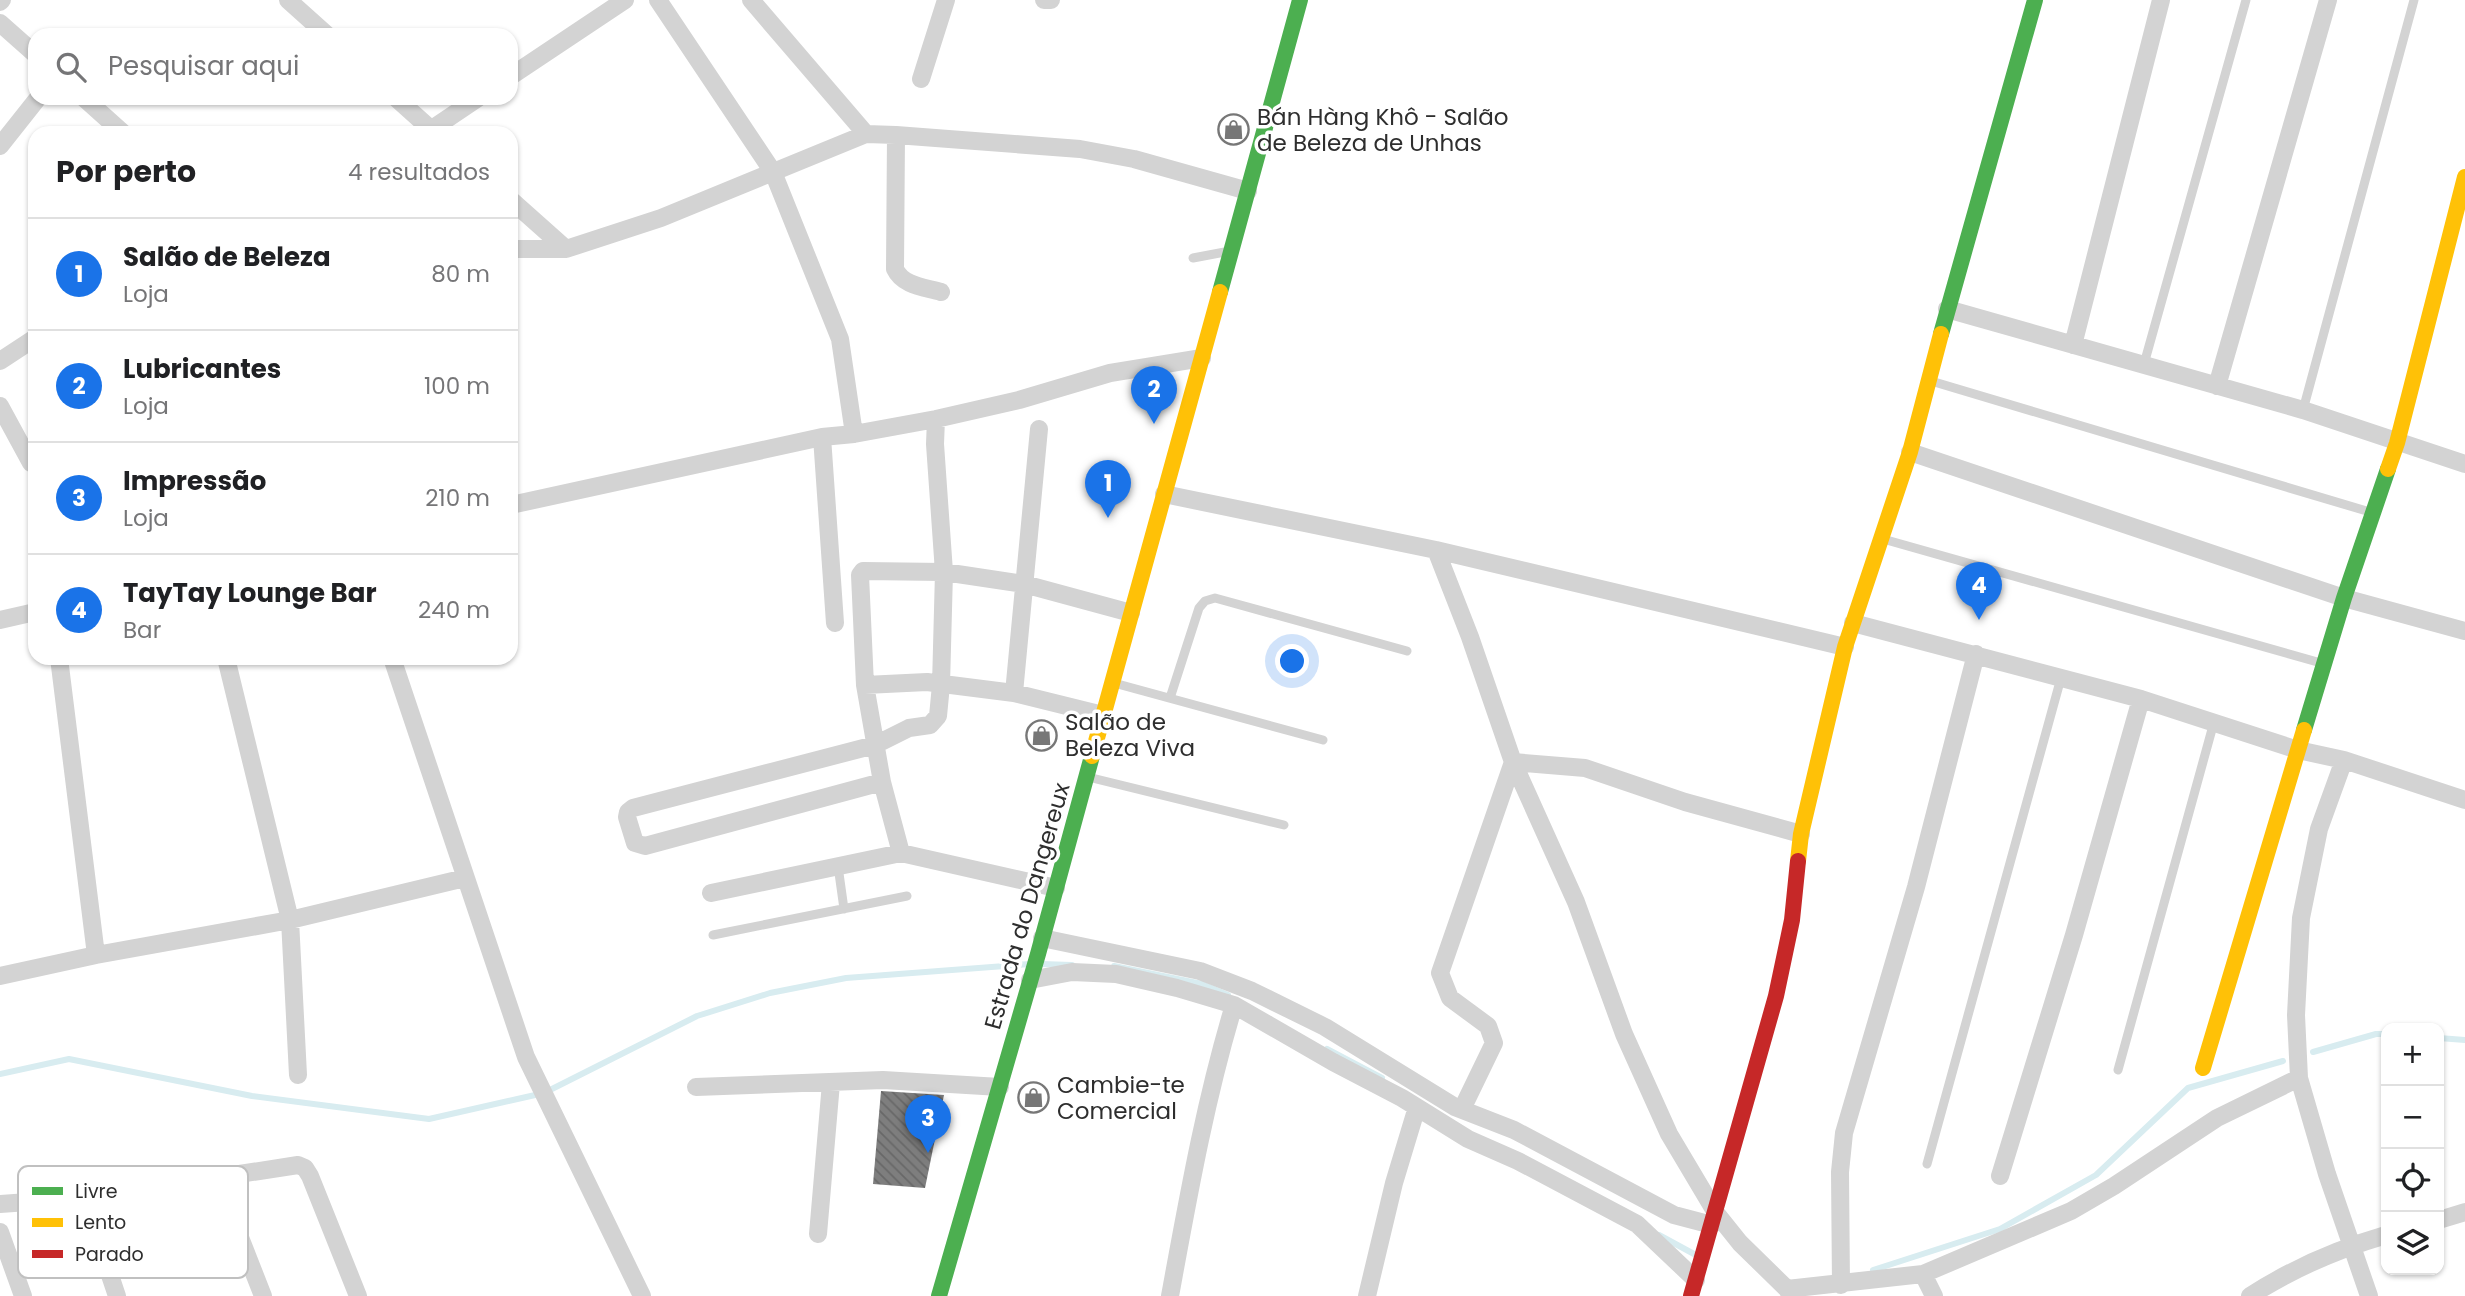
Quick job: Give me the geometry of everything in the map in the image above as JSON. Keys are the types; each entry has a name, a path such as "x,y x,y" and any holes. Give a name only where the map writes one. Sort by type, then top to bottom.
{"street":[{"path":"288,0 319,28"},
{"path":"518,71 625,0"},
{"path":"658,0 773,172 840,339 854,434"},
{"path":"751,0 866,134"},
{"path":"921,79 946,0"},
{"path":"1044,0 1051,0"},
{"name":"Estrada do Dangereux","path":"939,1296 1040,946 1300,0"},
{"path":"1694,1288 1776,996 1792,920 1801,834 1845,647 1910,452 1947,309 2035,0"},
{"path":"2073,345 2161,0"},
{"path":"2217,386 2328,0"},
{"path":"3,31 28,49"},
{"path":"0,146 32,105"},
{"path":"92,105 115,126"},
{"path":"403,105 424,126"},
{"path":"438,126 468,105"},
{"path":"518,249 566,249 661,219 866,134 1080,149 1134,159 1248,191"},
{"path":"896,135 895,269 899,277 910,284 940,292"},
{"path":"2203,1068 2344,598 2397,443 2465,177"},
{"path":"518,206 566,249"},
{"path":"1947,309 2144,363 2465,464"},
{"path":"0,361 28,343"},
{"path":"518,503 822,437 936,419 1019,400 1110,373 1202,358"},
{"path":"0,406 28,457"},
{"path":"882,782 645,846 635,843 627,817 633,808 875,745 909,728 934,722 938,716 941,685 944,572 935,444 936,419"},
{"path":"1014,694 1039,429"},
{"path":"822,437 835,623"},
{"path":"1910,452 2344,598 2465,631"},
{"path":"1164,494 1436,550 1845,647"},
{"path":"1436,550 1470,637 1513,762 1576,902 1624,1034 1668,1133 1714,1219 1789,1293 1923,1274 2071,1211 2217,1118 2299,1079"},
{"path":"901,853 882,782 865,685 860,575 863,571 944,572 1024,584 1131,614"},
{"path":"0,620 28,614"},
{"path":"1853,623 2141,699 2298,750 2344,760 2465,800"},
{"path":"1841,1285 1840,1172 1844,1133 1916,887 1976,654"},
{"path":"60,665 96,954"},
{"path":"228,665 289,920 298,1075"},
{"path":"394,665 526,1057 642,1296"},
{"path":"865,685 915,682 1014,694 1103,715"},
{"path":"2000,1176 2074,934 2141,699"},
{"path":"2344,760 2319,829 2301,918 2296,1015 2299,1079 2369,1296"},
{"path":"1513,762 1585,768 1685,802 1801,834"},
{"path":"1460,1107 1464,1105 1494,1043 1488,1026 1450,998 1440,973 1513,762"},
{"path":"712,892 901,853 1056,888"},
{"path":"0,976 96,954 289,920 465,877"},
{"path":"1040,946 1200,971 1252,991 1325,1027 1455,1107 1514,1130 1674,1215 1714,1219"},
{"path":"1031,978 1072,972 1116,974 1177,988 1234,1006 1417,1107 1468,1139 1518,1161 1637,1224 1694,1288"},
{"path":"1170,1296 1199,1137 1217,1060 1234,1006"},
{"path":"696,1087 883,1080 1000,1087"},
{"path":"818,1234 831,1083"},
{"path":"1367,1296 1394,1183 1417,1107"},
{"path":"248,1174 298,1165 305,1168 359,1296"},
{"path":"0,1205 18,1204"},
{"path":"2444,1218 2465,1212"},
{"path":"0,1232 23,1296"},
{"path":"2250,1296 2281,1276 2353,1245 2381,1237"},
{"path":"248,1258 263,1296"},
{"path":"1923,1274 1934,1296"},
{"path":"111,1278 117,1296"}],"lane":[{"path":"2144,363 2246,0"},
{"path":"2303,411 2414,0"},
{"path":"1193,258 1231,251"},
{"path":"1929,380 2373,513"},
{"path":"1881,539 2324,664"},
{"path":"1170,698 1199,608 1205,601 1215,598 1407,651"},
{"path":"1927,1164 2061,678"},
{"path":"1112,682 1323,740"},
{"path":"2118,1070 2214,722"},
{"path":"1087,776 1284,825"},
{"path":"838,866 844,909"},
{"path":"713,935 907,896"}],"building":[{"path":"881,1091 944,1095 925,1188 873,1184"}],"waterway":[{"path":"0,1074 69,1059 252,1096 429,1119 544,1093 697,1016 770,993 846,978 1030,964"},
{"path":"1041,964 1072,965"},
{"path":"1114,966 1202,984 1228,995"},
{"path":"2313,1052 2381,1034"},
{"path":"2444,1038 2465,1040"},
{"path":"1327,1049 1382,1078"},
{"path":"1873,1270 2000,1229 2096,1175 2188,1088 2283,1061"},
{"path":"1659,1235 1694,1254"}],"traffic: fast":[{"path":"1220,292 1300,0"},
{"path":"1941,334 2035,0"},
{"path":"2304,730 2344,598 2388,469"},
{"path":"939,1296 1092,756"}],"traffic: slow":[{"path":"2388,469 2465,177"},
{"path":"1092,756 1220,292"},
{"path":"1798,861 1801,834 1845,647 1910,452 1941,334"},
{"path":"2203,1068 2304,730"}],"traffic: jam":[{"path":"1691,1296 1776,996 1792,920 1798,861"}],"place":[{"name":"Bán Hàng Khô - Salão de Beleza de Unhas","path":"1234,130"},
{"name":"Lubricantes","path":"1154,424"},
{"name":"Salão de Beleza","path":"1108,518"},
{"name":"TayTay Lounge Bar","path":"1979,620"},
{"name":"Salão de Beleza Viva","path":"1042,735"},
{"name":"Cambie-te Comercial","path":"1034,1098"},
{"name":"Impressão","path":"928,1153"}]}
